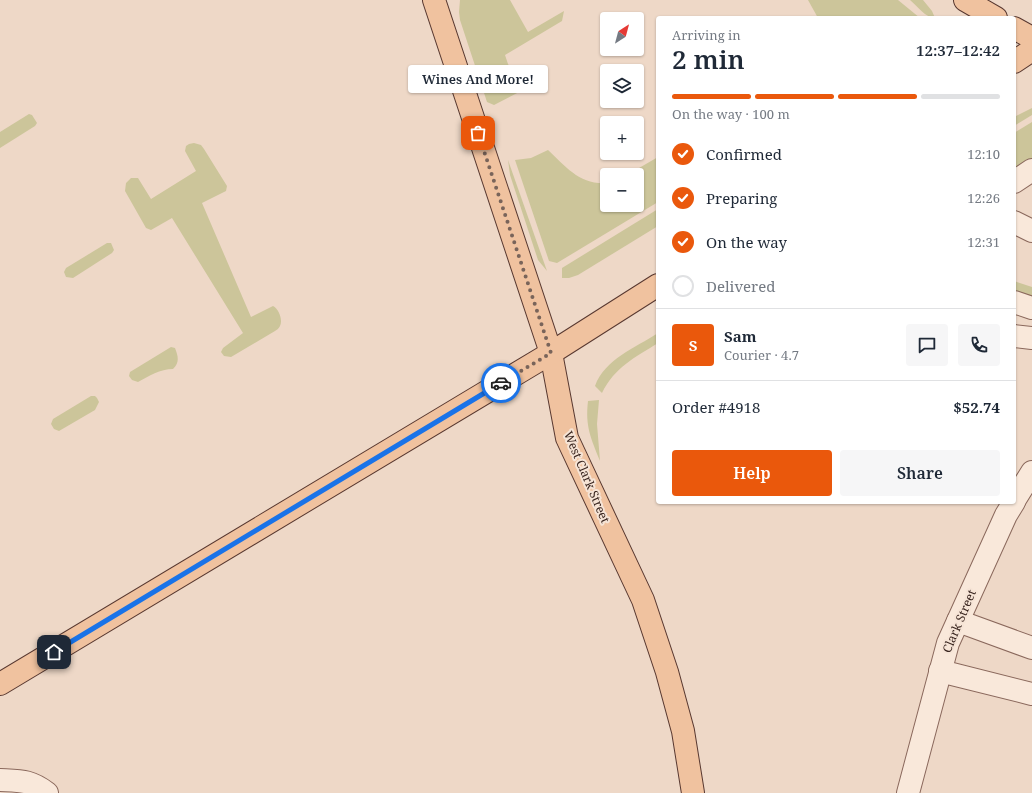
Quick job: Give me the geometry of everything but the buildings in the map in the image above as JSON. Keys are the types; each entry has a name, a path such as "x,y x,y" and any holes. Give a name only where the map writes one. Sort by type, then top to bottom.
{"main road":[{"name":"West Clark Street","path":"434,0 551,353 567,438 643,600 667,672 683,731 694,793"},
{"path":"965,0 993,16"},
{"path":"1016,29 1032,38"},
{"path":"1016,61 1032,50"},
{"path":"0,684 551,353 656,286"}],"street":[{"path":"1016,181 1032,170"},
{"path":"1016,223 1032,231"},
{"path":"1016,303 1032,308"},
{"path":"1016,336 1032,338"},
{"name":"Clark Street","path":"1016,499 1032,472"},
{"name":"Clark Street","path":"908,793 948,643 1006,515 1013,504"},
{"path":"958,621 1032,648"},
{"path":"940,671 1032,694"},
{"path":"0,780 20,780 37,785 47,793"}],"shaded area":[{"path":"460,0 510,0 528,32 564,11 562,21 505,55 508,64 523,90 494,105 487,102 460,20"},
{"path":"808,0 898,0 918,16 817,16"},
{"path":"910,0 923,0 934,16 928,16"},
{"path":"1032,108 1032,115 1016,125 1016,116"},
{"path":"29,114 32,115 37,123 35,126 0,148 0,132"},
{"path":"1032,122 1032,158 1016,168 1016,132"},
{"path":"194,143 201,145 227,186 226,191 202,203 251,317 273,306 279,312 281,318 279,328 231,357 224,356 221,352 223,348 243,333 172,218 151,230 146,228 125,191 126,183 131,178 138,178 151,199 196,171 185,151 186,146"},
{"path":"548,150 574,174 589,181 600,183 600,212 641,212 557,263 549,261 515,160 531,158"},
{"path":"656,158 656,203 644,210 644,168 639,168"},
{"path":"508,160 547,271 538,260 510,175"},
{"path":"656,210 656,227 578,275 569,278 562,278 562,268"},
{"path":"107,243 111,243 114,250 112,253 73,278 66,277 64,272 66,268"},
{"path":"1016,282 1032,287 1032,297 1016,293"},
{"path":"656,334 656,344 619,370 607,384 602,393 595,386 600,377 613,361"},
{"path":"171,347 175,348 178,356 177,364 173,369 168,369 150,375 138,382 132,380 129,376 130,372"},
{"path":"91,396 95,396 99,402 95,410 59,431 54,429 51,424 53,419"},
{"path":"599,400 597,424 600,461 591,439 587,418 588,401"}],"way so far":[{"path":"478,133 551,353 501,383"}],"place":[{"name":"Wines And More!","path":"478,133"}],"route":[{"path":"54,652 501,383"}]}
